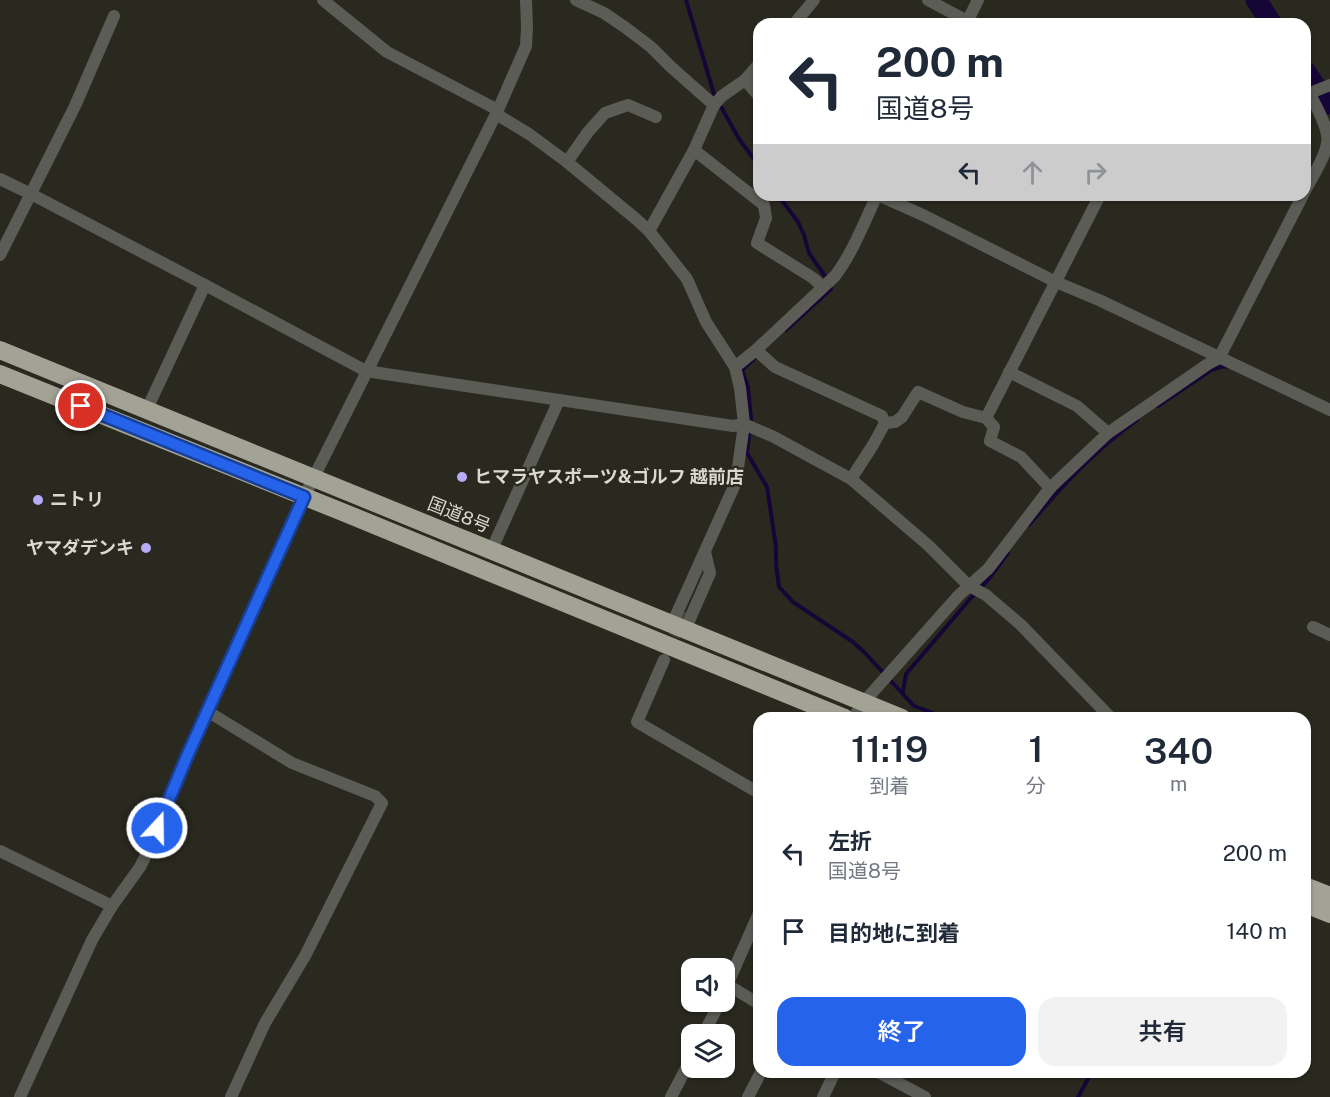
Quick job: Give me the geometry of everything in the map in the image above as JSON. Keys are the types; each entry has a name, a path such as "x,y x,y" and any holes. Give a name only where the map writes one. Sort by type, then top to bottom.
{"highway":[{"name":"国道8号","path":"0,350 491,551 681,622 886,712"},
{"path":"0,374 830,712"},
{"path":"1311,888 1330,896"},
{"path":"1311,906 1330,914"}],"street":[{"path":"323,0 387,52 497,112 567,162 649,231 687,279 706,321 735,367 744,424 736,482 681,622"},
{"path":"20,1097 92,940 111,906 127,887 145,857 164,808 304,497 497,112 526,46 526,0"},
{"path":"576,0 604,13 651,47 714,105"},
{"path":"799,18 814,0"},
{"path":"928,0 960,18"},
{"path":"971,18 978,0"},
{"path":"0,255 75,106 114,16"},
{"path":"649,231 694,150 714,105 753,71"},
{"path":"745,80 753,89"},
{"path":"1311,94 1330,85"},
{"path":"1311,101 1326,129 1327,143 1311,179"},
{"path":"567,162 605,112 628,105 656,117"},
{"path":"694,150 753,196"},
{"path":"0,179 206,285 366,371 733,426 744,424 774,437 851,479 929,546 969,586 986,595 1021,625 1105,712"},
{"path":"759,201 764,205 766,218 757,243 813,278 823,287"},
{"path":"735,367 835,276 844,264 874,201"},
{"path":"891,201 1056,282 1099,300 1330,410"},
{"path":"986,418 1097,201"},
{"path":"856,712 959,596 988,569 1050,488 1108,433 1219,358 1300,201"},
{"path":"147,409 206,285"},
{"path":"756,350 775,367 882,416 885,423"},
{"path":"1009,372 1077,406 1108,433"},
{"path":"885,423 895,422 903,417 918,392 963,412 986,418 994,427 990,441 1021,457 1050,488"},
{"path":"491,551 559,400"},
{"path":"851,479 885,423"},
{"path":"681,622 706,557"},
{"path":"1312,627 1330,635"},
{"path":"664,660 637,722 753,790"},
{"path":"207,711 292,763 375,796 382,803 304,956 265,1023 231,1097"},
{"path":"0,851 111,906"},
{"path":"735,968 753,927"},
{"path":"735,993 753,1001"},
{"path":"671,1097 681,1078"},
{"path":"748,1097 757,1078"},
{"path":"823,1097 832,1078"},
{"path":"889,1078 925,1097"},
{"path":"895,1097 901,1085"}],"waterway":[{"path":"686,0 714,94 739,139 753,158"},
{"path":"1256,0 1268,18"},
{"path":"1311,80 1330,104"},
{"path":"782,201 798,222 809,253 827,279"},
{"path":"786,330 831,289 830,286"},
{"path":"758,355 742,370 748,387 751,419 747,453 767,487 779,587 793,602 853,642 914,706 930,712"},
{"path":"1158,406 1211,370 1226,367"},
{"path":"1029,525 1080,469 1107,443 1137,420"},
{"path":"903,692 906,674 988,580 1008,553"},
{"path":"1078,1097 1088,1078"}],"tunnel":[{"path":"667,653 685,612"}],"place":[{"name":"ヒマラヤスポーツ&ゴルフ 越前店","path":"462,477"},
{"name":"ニトリ","path":"38,500"},
{"name":"ヤマダデンキ","path":"146,548"}],"route":[{"path":"81,406 304,497 240,636 157,828"}]}
